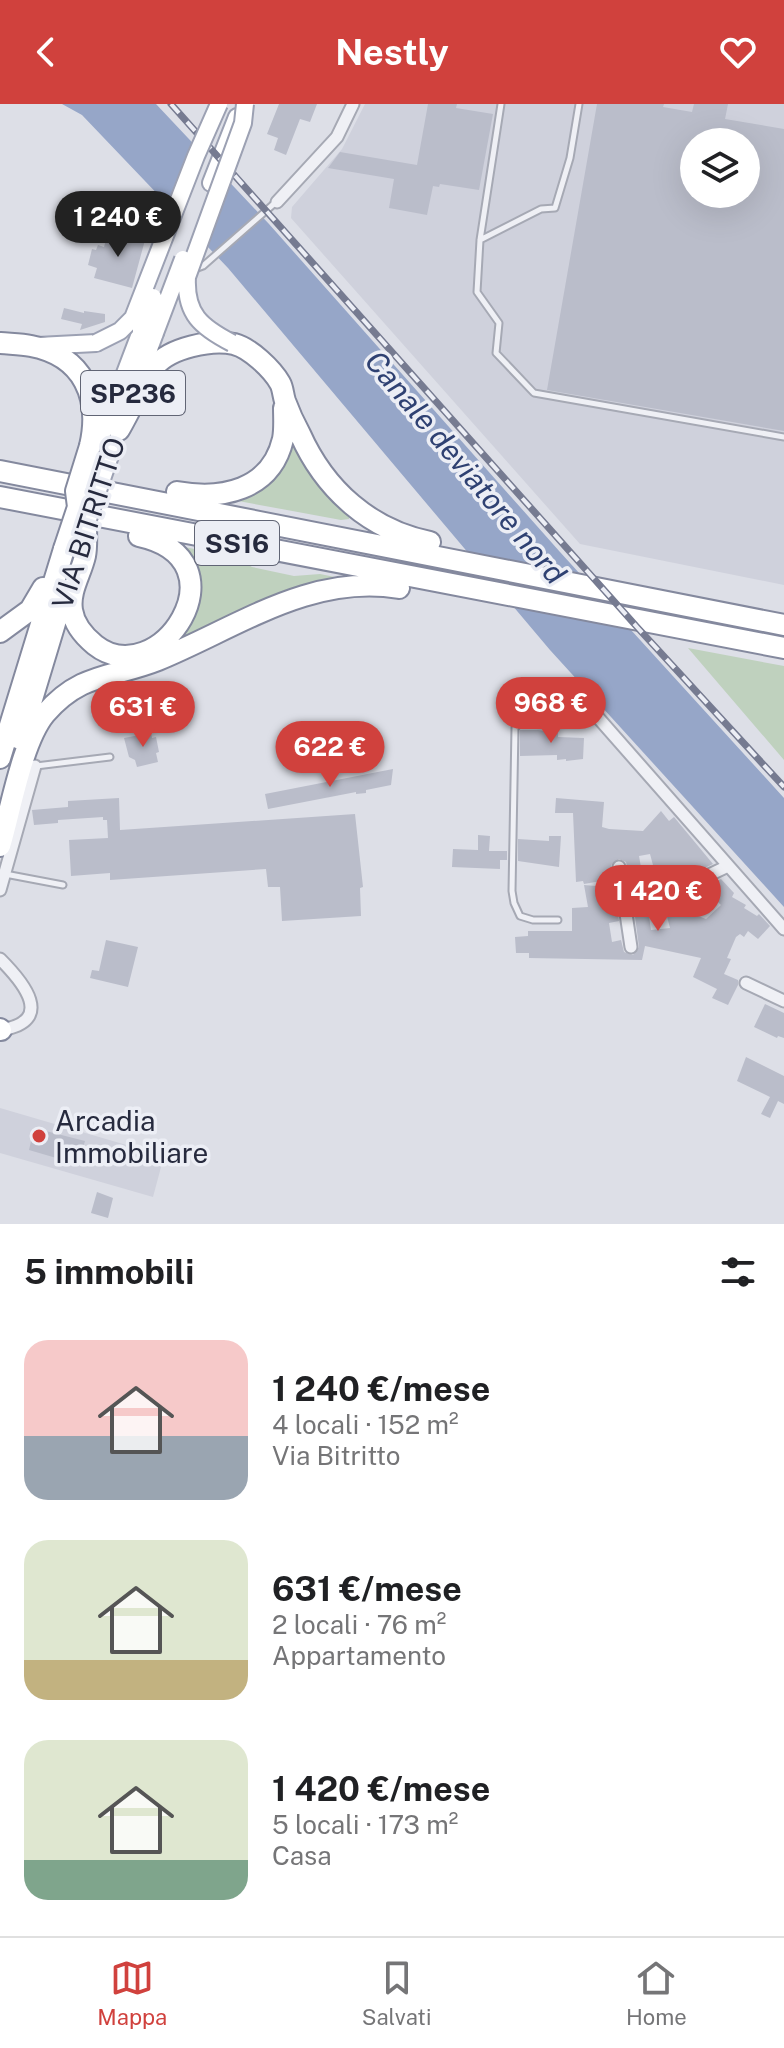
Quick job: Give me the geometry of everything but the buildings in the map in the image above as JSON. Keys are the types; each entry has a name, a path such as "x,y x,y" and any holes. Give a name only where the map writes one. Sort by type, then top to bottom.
{"highway":[{"path":"0,343 33,346 56,355 73,366 85,381 94,403 99,449 76,491 83,518 85,555 72,594 72,609 77,623 84,636 99,648 117,656 155,647 179,626 187,612 190,577 185,564 161,540 117,531 83,518"},
{"path":"119,430 154,367 172,351 189,346 232,343 262,363 280,384 309,452 321,471 349,504 383,527 460,554 524,560 568,582 784,625"},
{"path":"122,495 156,488 202,496 224,495 241,489 265,471 276,456 283,439 285,400"},
{"path":"0,458 31,464 61,483"},
{"name":"SS16","path":"0,471 460,554"},
{"name":"SS16","path":"0,497 83,518 784,648"},
{"path":"0,632 30,610 43,589 55,547 83,518"},
{"name":"VIA BITRITTO","path":"0,758 83,518"},
{"name":"VIA BITRITTO","path":"0,813 71,551"},
{"path":"0,846 31,736 58,701 82,684 101,675 158,660 250,616 315,592 372,583 427,592 474,589"}],"main road":[{"name":"VIA BITRITTO","path":"99,449 119,430 222,104"},
{"path":"33,346 96,343 120,331 137,310 196,156 222,104"},
{"name":"VIA BITRITTO","path":"99,449 244,104"},
{"path":"232,343 198,321 186,293 187,277 243,123 244,104"}],"street":[{"path":"277,202 337,137 353,104"},
{"path":"554,716 568,702 580,700 587,705 784,929"},
{"path":"0,890 35,766"},
{"path":"604,889 627,885 672,890 728,866"},
{"path":"619,867 631,947"},
{"path":"0,959 25,987 31,998 31,1011 21,1024 0,1030"},
{"path":"746,983 784,1001"}],"lane":[{"path":"501,104 480,240 477,292 499,323 496,353 534,393 784,437"},
{"path":"480,240 541,209 555,208 570,158 579,104"},
{"path":"173,266 199,269 277,202"},
{"path":"148,262 161,264"},
{"path":"554,716 545,724 519,724 515,728 512,891 520,916 533,920 558,920"},
{"path":"35,766 110,757"},
{"path":"4,874 63,885"}],"shaded area":[{"path":"365,104 784,104 784,585 580,544 291,218 292,207 342,149"},
{"path":"0,1108 164,1156 153,1197 0,1153"}],"green space":[{"path":"294,440 349,512 349,519 233,500"},
{"path":"184,547 236,557 252,567 294,576 320,574 345,579 170,647 190,558"},
{"path":"688,648 784,666 784,760"}],"water":[{"name":"Canale deviatore nord","path":"62,104 156,104 269,224 560,552 784,798 784,907 550,650 228,268 82,115"}],"pier":[{"path":"196,140 228,174 202,246 168,211"}],"railway":[{"path":"171,104 637,627 784,787"}],"place":[{"name":"Arcadia Immobiliare","path":"39,1136"}]}
